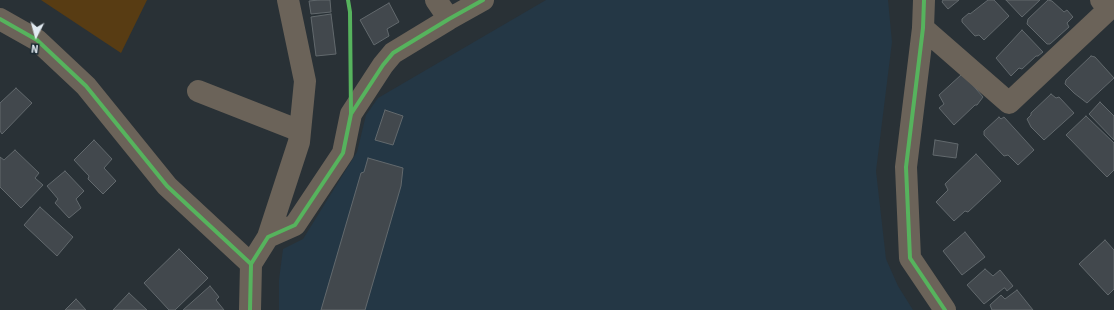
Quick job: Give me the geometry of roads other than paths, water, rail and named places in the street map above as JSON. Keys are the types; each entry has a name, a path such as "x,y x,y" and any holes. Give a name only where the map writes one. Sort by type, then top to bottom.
{"street":[{"path":"250,310 250,264 268,237 298,142 300,131 305,81 288,0"},
{"path":"436,0 448,19"},
{"path":"268,237 295,225 344,153 351,114 382,65 393,53 448,19 483,0"},
{"path":"924,0 923,28 906,167 910,258 944,310"},
{"path":"923,28 1009,103 1109,9 1101,0"},
{"path":"0,19 37,40 86,86 167,186 250,264"},
{"path":"198,91 300,131"}]}
